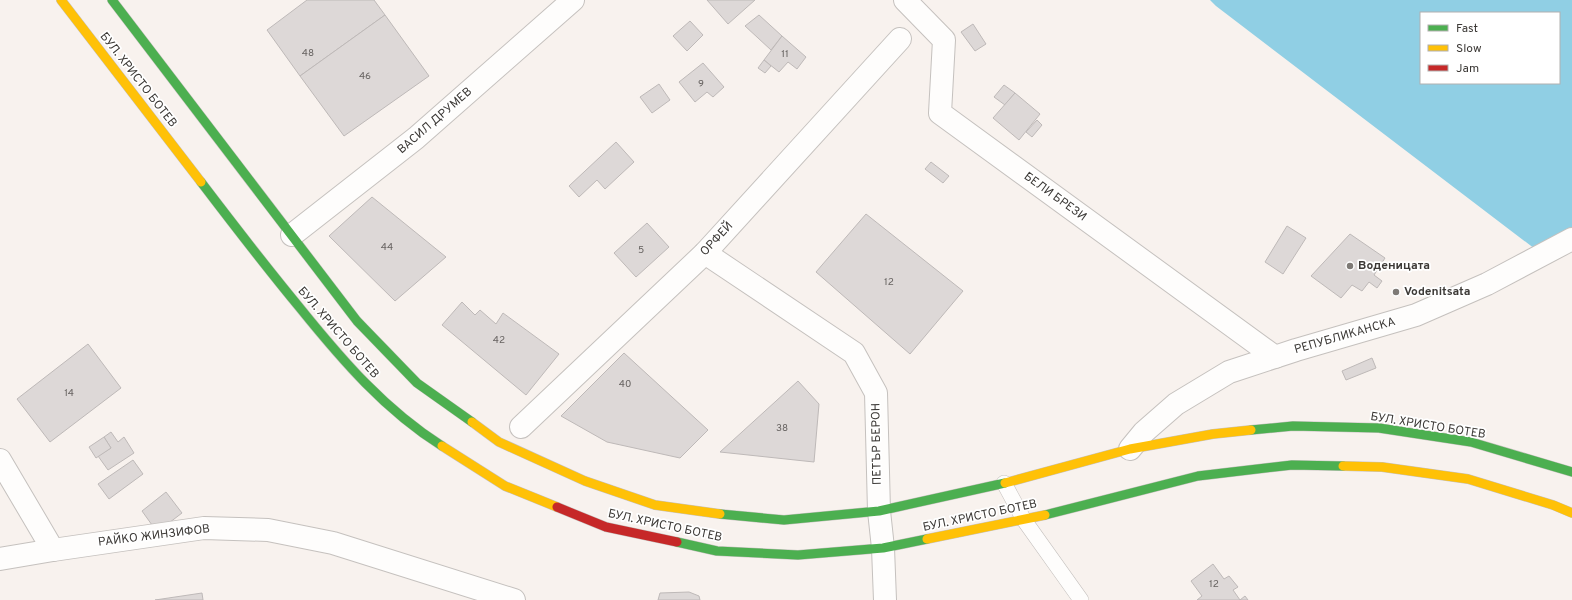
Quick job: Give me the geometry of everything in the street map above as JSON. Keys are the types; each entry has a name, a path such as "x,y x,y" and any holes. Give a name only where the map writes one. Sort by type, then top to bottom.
{"main road":[{"name":"БУЛ. ХРИСТО БОТЕВ","path":"61,0 266,267 337,354 373,392 420,432 505,486 606,527 717,550 798,555 883,548 1024,520 1198,476 1292,465 1382,467 1468,479 1553,505 1572,513"},
{"name":"БУЛ. ХРИСТО БОТЕВ","path":"112,0 357,321 417,383 500,442 585,481 655,505 741,517 784,520 879,511 1004,484 1130,449 1212,434 1293,426 1378,428 1471,442 1572,472"}],"street":[{"name":"ВАСИЛ ДРУМЕВ","path":"292,235 416,138 573,0"},
{"name":"БЕЛИ БРЕЗИ","path":"905,0 944,40 940,113 1274,357"},
{"name":"ОРФЕЙ","path":"521,427 705,253 900,39"},
{"name":"РЕПУБЛИКАНСКА","path":"1130,449 1144,432 1176,404 1230,372 1274,357 1416,315 1487,284 1572,239"},
{"name":"ПЕТЪР БЕРОН","path":"705,253 854,353 876,393 879,511 883,548 885,600"},
{"path":"0,460 53,550"},
{"name":"РАЙКО ЖИНЗИФОВ","path":"0,559 204,528 268,530 333,543 514,600"}],"lane":[{"path":"1004,484 1024,520 1081,600"}],"water":[{"path":"1210,0 1572,0 1572,232 1535,249"}],"building":[{"path":"307,0 374,0 385,15 300,76 267,30"},
{"path":"707,0 755,0 728,24"},
{"path":"385,15 429,76 344,136 300,76"},
{"path":"759,15 782,36 771,50 745,26"},
{"path":"690,21 703,35 687,51 673,36"},
{"path":"973,24 986,44 975,51 961,32"},
{"path":"782,36 806,57 797,69 788,62 779,72 764,60"},
{"path":"764,60 771,66 765,73 758,68"},
{"path":"703,63 724,87 713,97 707,92 695,102 679,82"},
{"path":"659,84 670,100 652,113 640,97"},
{"path":"1004,85 1015,93 1005,105 994,97"},
{"path":"1015,93 1040,114 1019,140 993,118"},
{"path":"1037,120 1042,125 1032,137 1026,132"},
{"path":"616,142 634,162 605,189 597,180 579,197 569,186"},
{"path":"931,162 949,176 943,183 925,169"},
{"path":"372,197 446,257 395,301 329,236"},
{"path":"866,214 963,291 910,354 816,272"},
{"path":"647,223 669,247 636,277 614,253"},
{"path":"1287,226 1306,238 1283,274 1265,262"},
{"name":"Воденицата","path":"1350,234 1385,258 1374,275 1382,281 1377,288 1369,282 1362,291 1352,285 1341,298 1311,276"},
{"path":"462,302 475,315 480,310 496,324 503,313 559,354 526,395 442,325"},
{"path":"88,344 121,388 50,442 17,399"},
{"path":"624,353 708,430 680,458 607,442 561,416"},
{"path":"1372,358 1376,368 1346,380 1342,371"},
{"path":"798,381 819,404 814,462 720,452"},
{"path":"111,432 118,442 124,437 134,453 108,470 98,456 111,448 104,437"},
{"path":"104,437 111,448 96,458 89,447"},
{"path":"133,460 143,474 109,499 98,484"},
{"path":"166,492 182,513 157,532 142,511"},
{"path":"1213,564 1224,579 1229,576 1238,587 1233,590 1240,600 1197,600 1202,596 1191,581"},
{"path":"689,592 699,596 700,600 658,600 660,593"},
{"path":"202,593 203,600 155,600"},
{"path":"1245,596 1248,600 1240,600"}],"traffic: fast":[{"path":"112,0 357,321 417,383 472,422"},
{"path":"201,182 237,230 348,365 402,417 442,446"},
{"path":"1251,430 1293,426 1379,428 1471,442 1572,472"},
{"path":"1045,515 1198,476 1292,465 1343,466"},
{"path":"720,514 784,520 879,511 1005,483"},
{"path":"677,542 717,551 798,555 883,548 927,539"}],"traffic: slow":[{"path":"61,0 201,182"},
{"path":"472,422 499,442 585,481 655,505 720,514"},
{"path":"1005,483 1130,449 1213,434 1251,430"},
{"path":"442,446 505,486 557,507"},
{"path":"1343,466 1382,467 1468,479 1553,505 1572,513"},
{"path":"927,539 1045,515"}],"traffic: jam":[{"path":"557,507 606,527 677,542"}],"place":[{"name":"Воденицата","path":"1350,266"},
{"name":"Vodenitsata","path":"1396,292"}]}
